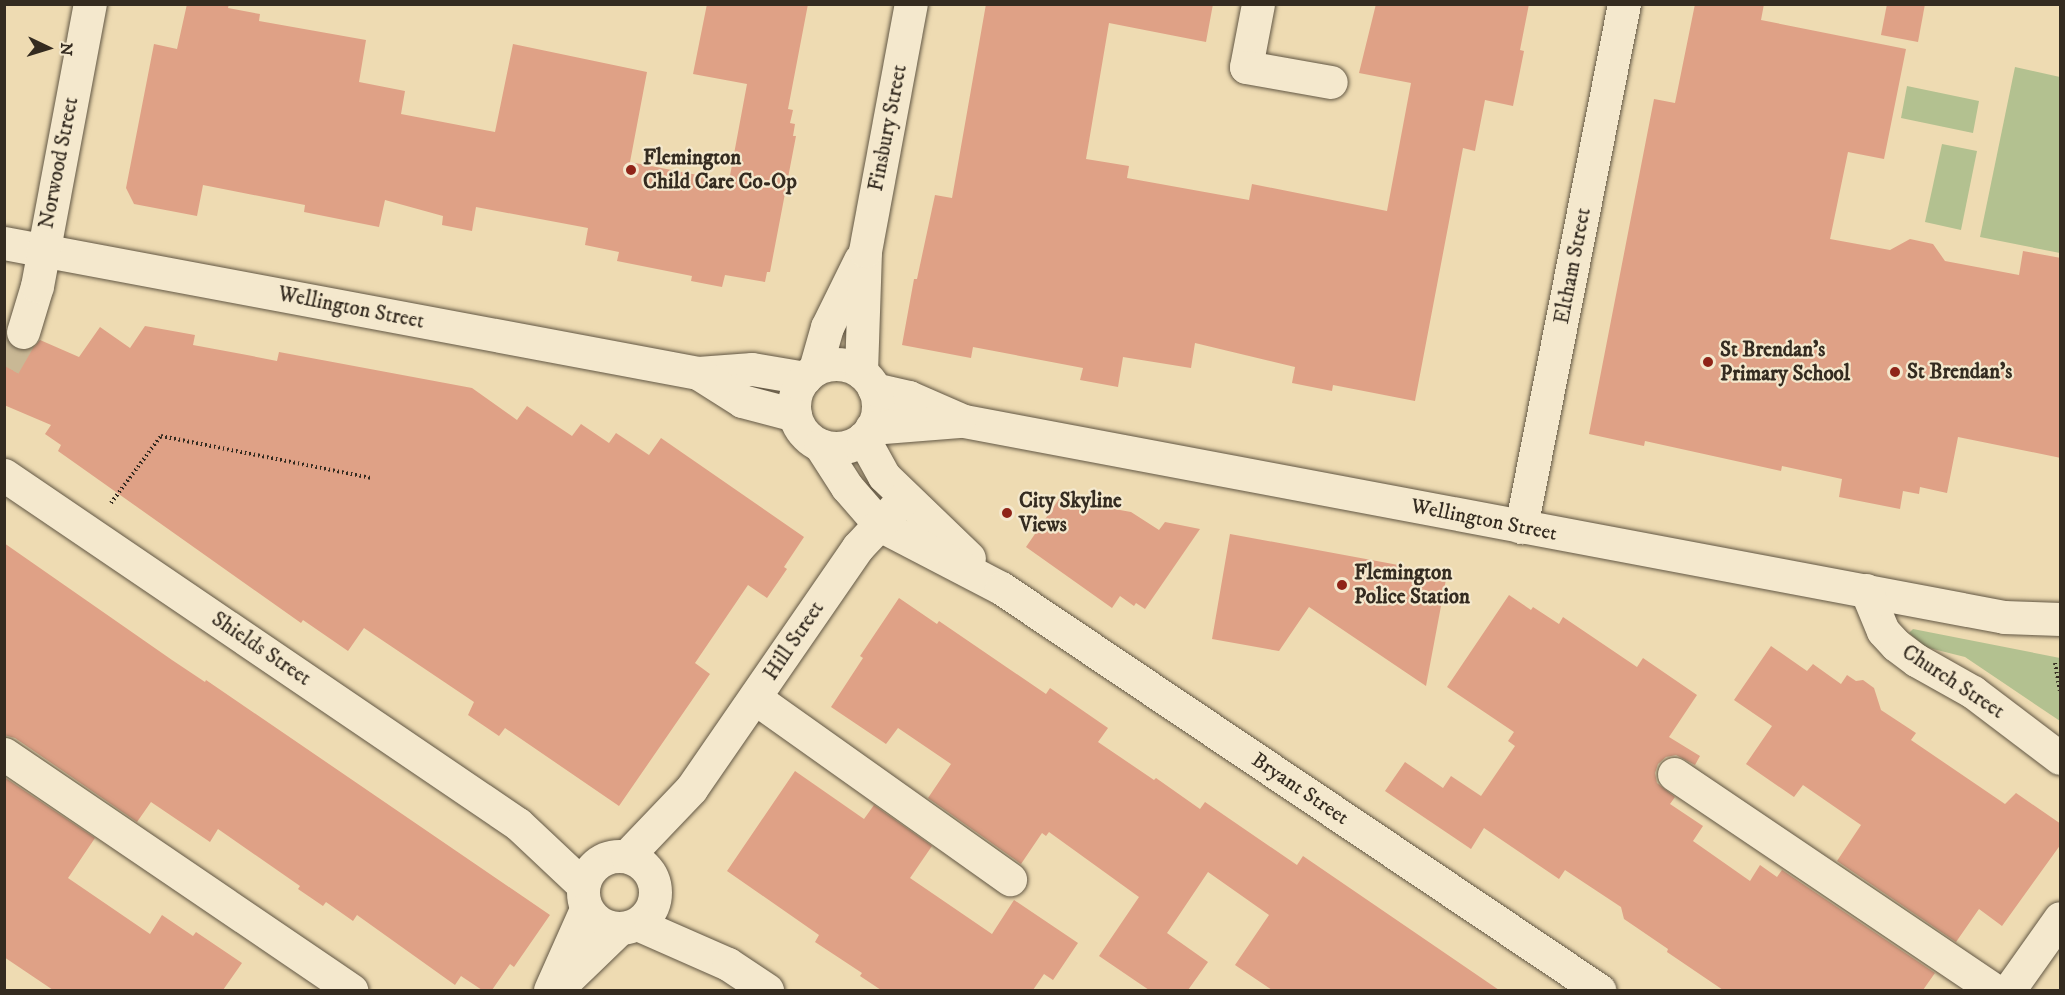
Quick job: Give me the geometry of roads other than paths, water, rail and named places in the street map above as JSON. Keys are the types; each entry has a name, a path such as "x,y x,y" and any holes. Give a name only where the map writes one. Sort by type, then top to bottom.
{"street":[{"name":"Norwood Street","path":"22,332 37,286 90,4"},
{"name":"Finsbury Street","path":"868,380 865,251 911,4"},
{"path":"1258,4 1246,67 1331,81"},
{"name":"Eltham Street","path":"1521,527 1624,4"},
{"name":"Wellington Street","path":"4,243 698,373 752,369 810,374"},
{"name":"Finsbury Street","path":"810,374 827,327 865,251"},
{"path":"839,364 868,380 877,409 867,433 843,448 820,445 804,434 795,415 797,388 810,374 839,364"},
{"name":"Wellington Street","path":"698,373 742,401 795,415"},
{"name":"Wellington Street","path":"868,380 964,421 2004,617 2033,620 2061,619"},
{"name":"Wellington Street","path":"867,433 964,421"},
{"name":"Bryant Street","path":"867,433 884,476 904,498 1001,588"},
{"name":"Bryant Street","path":"820,445 847,488 880,525 1001,588 1599,990"},
{"name":"Shields Street","path":"4,475 518,824 584,897"},
{"name":"Hill Street","path":"616,857 691,789 858,547 904,498"},
{"name":"Church Street","path":"1866,590 1883,631 1896,645 1916,660 1973,692 2061,758"},
{"name":"Wellington Street","path":"2004,617 2058,648"},
{"path":"755,698 1010,879"},
{"path":"4,754 351,990"},
{"path":"1674,774 1994,990"},
{"name":"Hill Street","path":"654,887 691,789"},
{"name":"Shields Street","path":"518,824 616,857"},
{"path":"550,990 584,897 587,874 616,857 648,869 654,887 653,905 647,916 628,926 556,990"},
{"path":"654,887 728,964 767,990"},
{"path":"584,897 600,923 628,926 728,964"},
{"path":"2009,990 2061,918"}],"tunnel":[{"path":"4,365 23,332"}],"place":[{"name":"Flemington Child Care Co-Op","path":"631,170"},
{"name":"St Brendan's Primary School","path":"1708,362"},
{"name":"St Brendan's","path":"1895,372"},
{"name":"City Skyline Views","path":"1007,513"},
{"name":"Flemington Police Station","path":"1342,585"}]}
